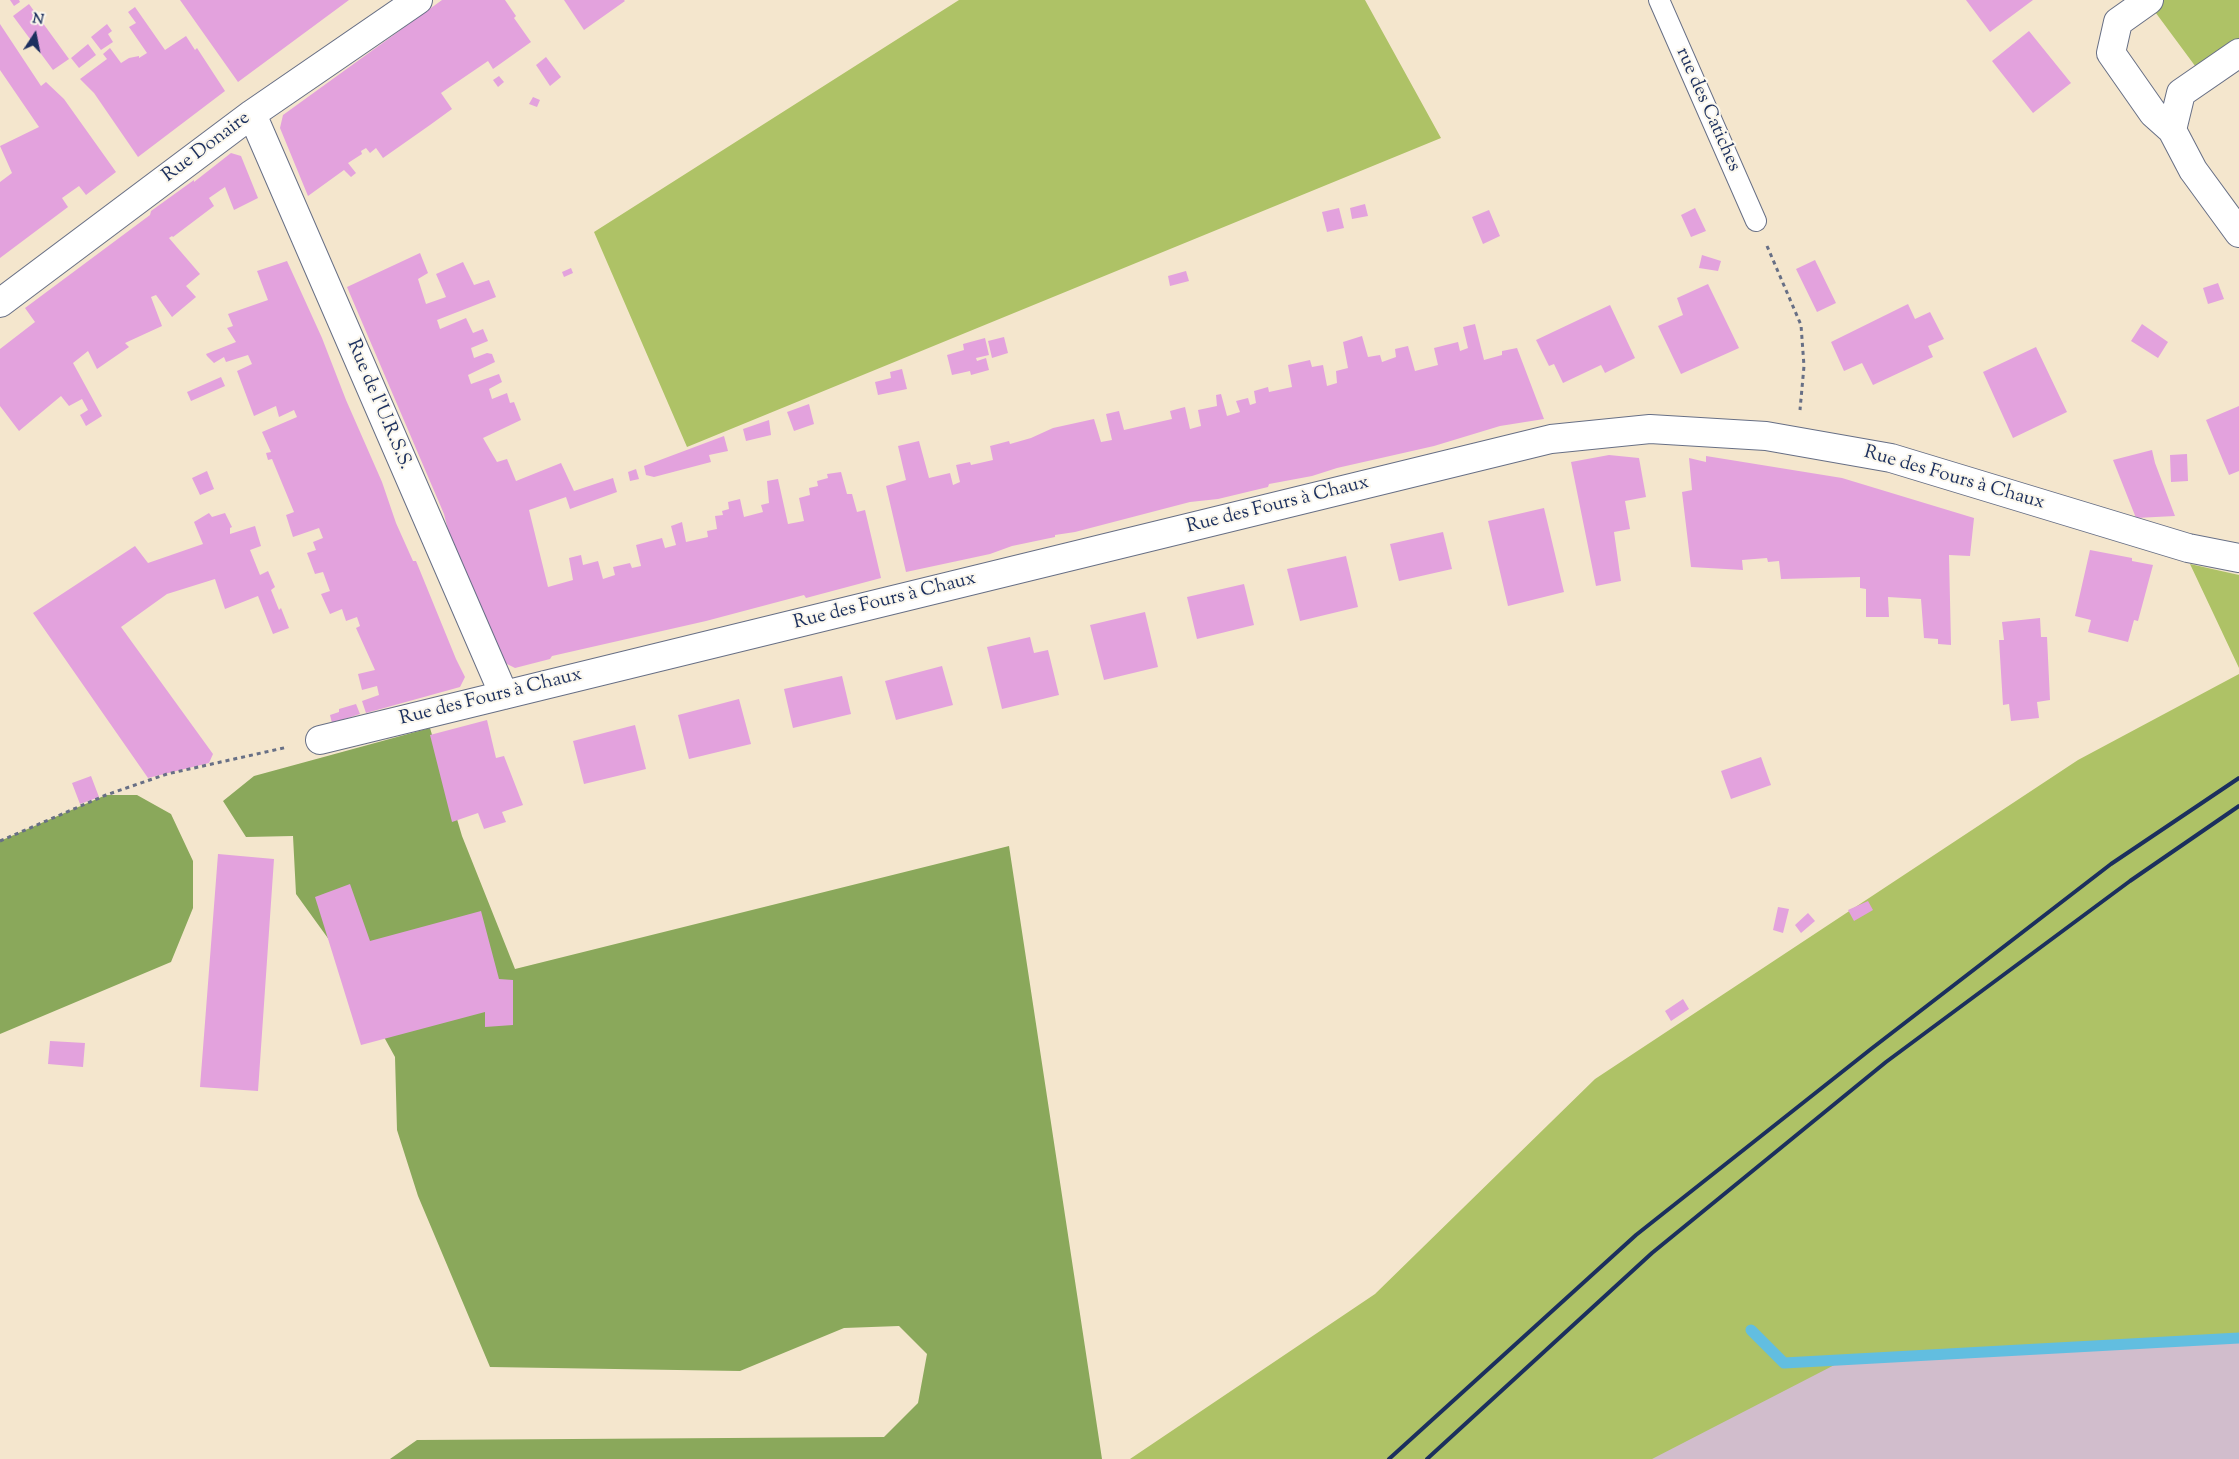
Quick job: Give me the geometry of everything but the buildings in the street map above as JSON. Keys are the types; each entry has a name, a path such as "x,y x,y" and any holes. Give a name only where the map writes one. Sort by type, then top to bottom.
{"street":[{"name":"Rue Donaire","path":"0,303 252,114 418,0"},
{"path":"2149,0 2118,22 2111,53 2153,113 2172,130 2193,170 2239,233"},
{"path":"2172,130 2181,93 2239,54"},
{"name":"Rue de l'U.R.S.S.","path":"252,114 504,695"},
{"name":"Rue des Fours à Chaux","path":"320,740 1552,439 1650,429 1766,436 1890,458 2188,548 2239,558"}],"lane":[{"name":"rue des Catiches","path":"1659,0 1756,220"}],"path":[{"path":"1756,220 1801,325 1804,366 1796,441"},
{"path":"0,841 106,795 167,774 320,740"}],"shaded area":[{"path":"2239,971 2239,1459 1645,1459"}],"green space":[{"path":"959,0 1365,0 1441,138 687,447 594,232"},
{"path":"2239,0 2239,53 2204,78 2147,1"},
{"path":"2190,564 2239,575 2239,668"},
{"path":"2239,674 2239,1337 1846,1359 1652,1459 1130,1459 1375,1294 1595,1079 2078,760"},
{"path":"430,728 462,836 515,969 1009,846 1102,1459 390,1459 417,1440 884,1437 918,1403 927,1354 899,1326 844,1328 740,1371 490,1367 418,1196 397,1130 395,1057 335,948 296,894 293,836 246,837 223,801 254,776"},
{"path":"106,795 137,795 171,814 193,861 193,908 171,962 0,1034 0,841"}],"waterway":[{"path":"1751,1330 1784,1363 2239,1338"}],"railway":[{"path":"1389,1459 1636,1235 1871,1049 2111,864 2239,778"},
{"path":"1427,1459 1652,1253 1886,1062 2130,881 2239,806"}]}
